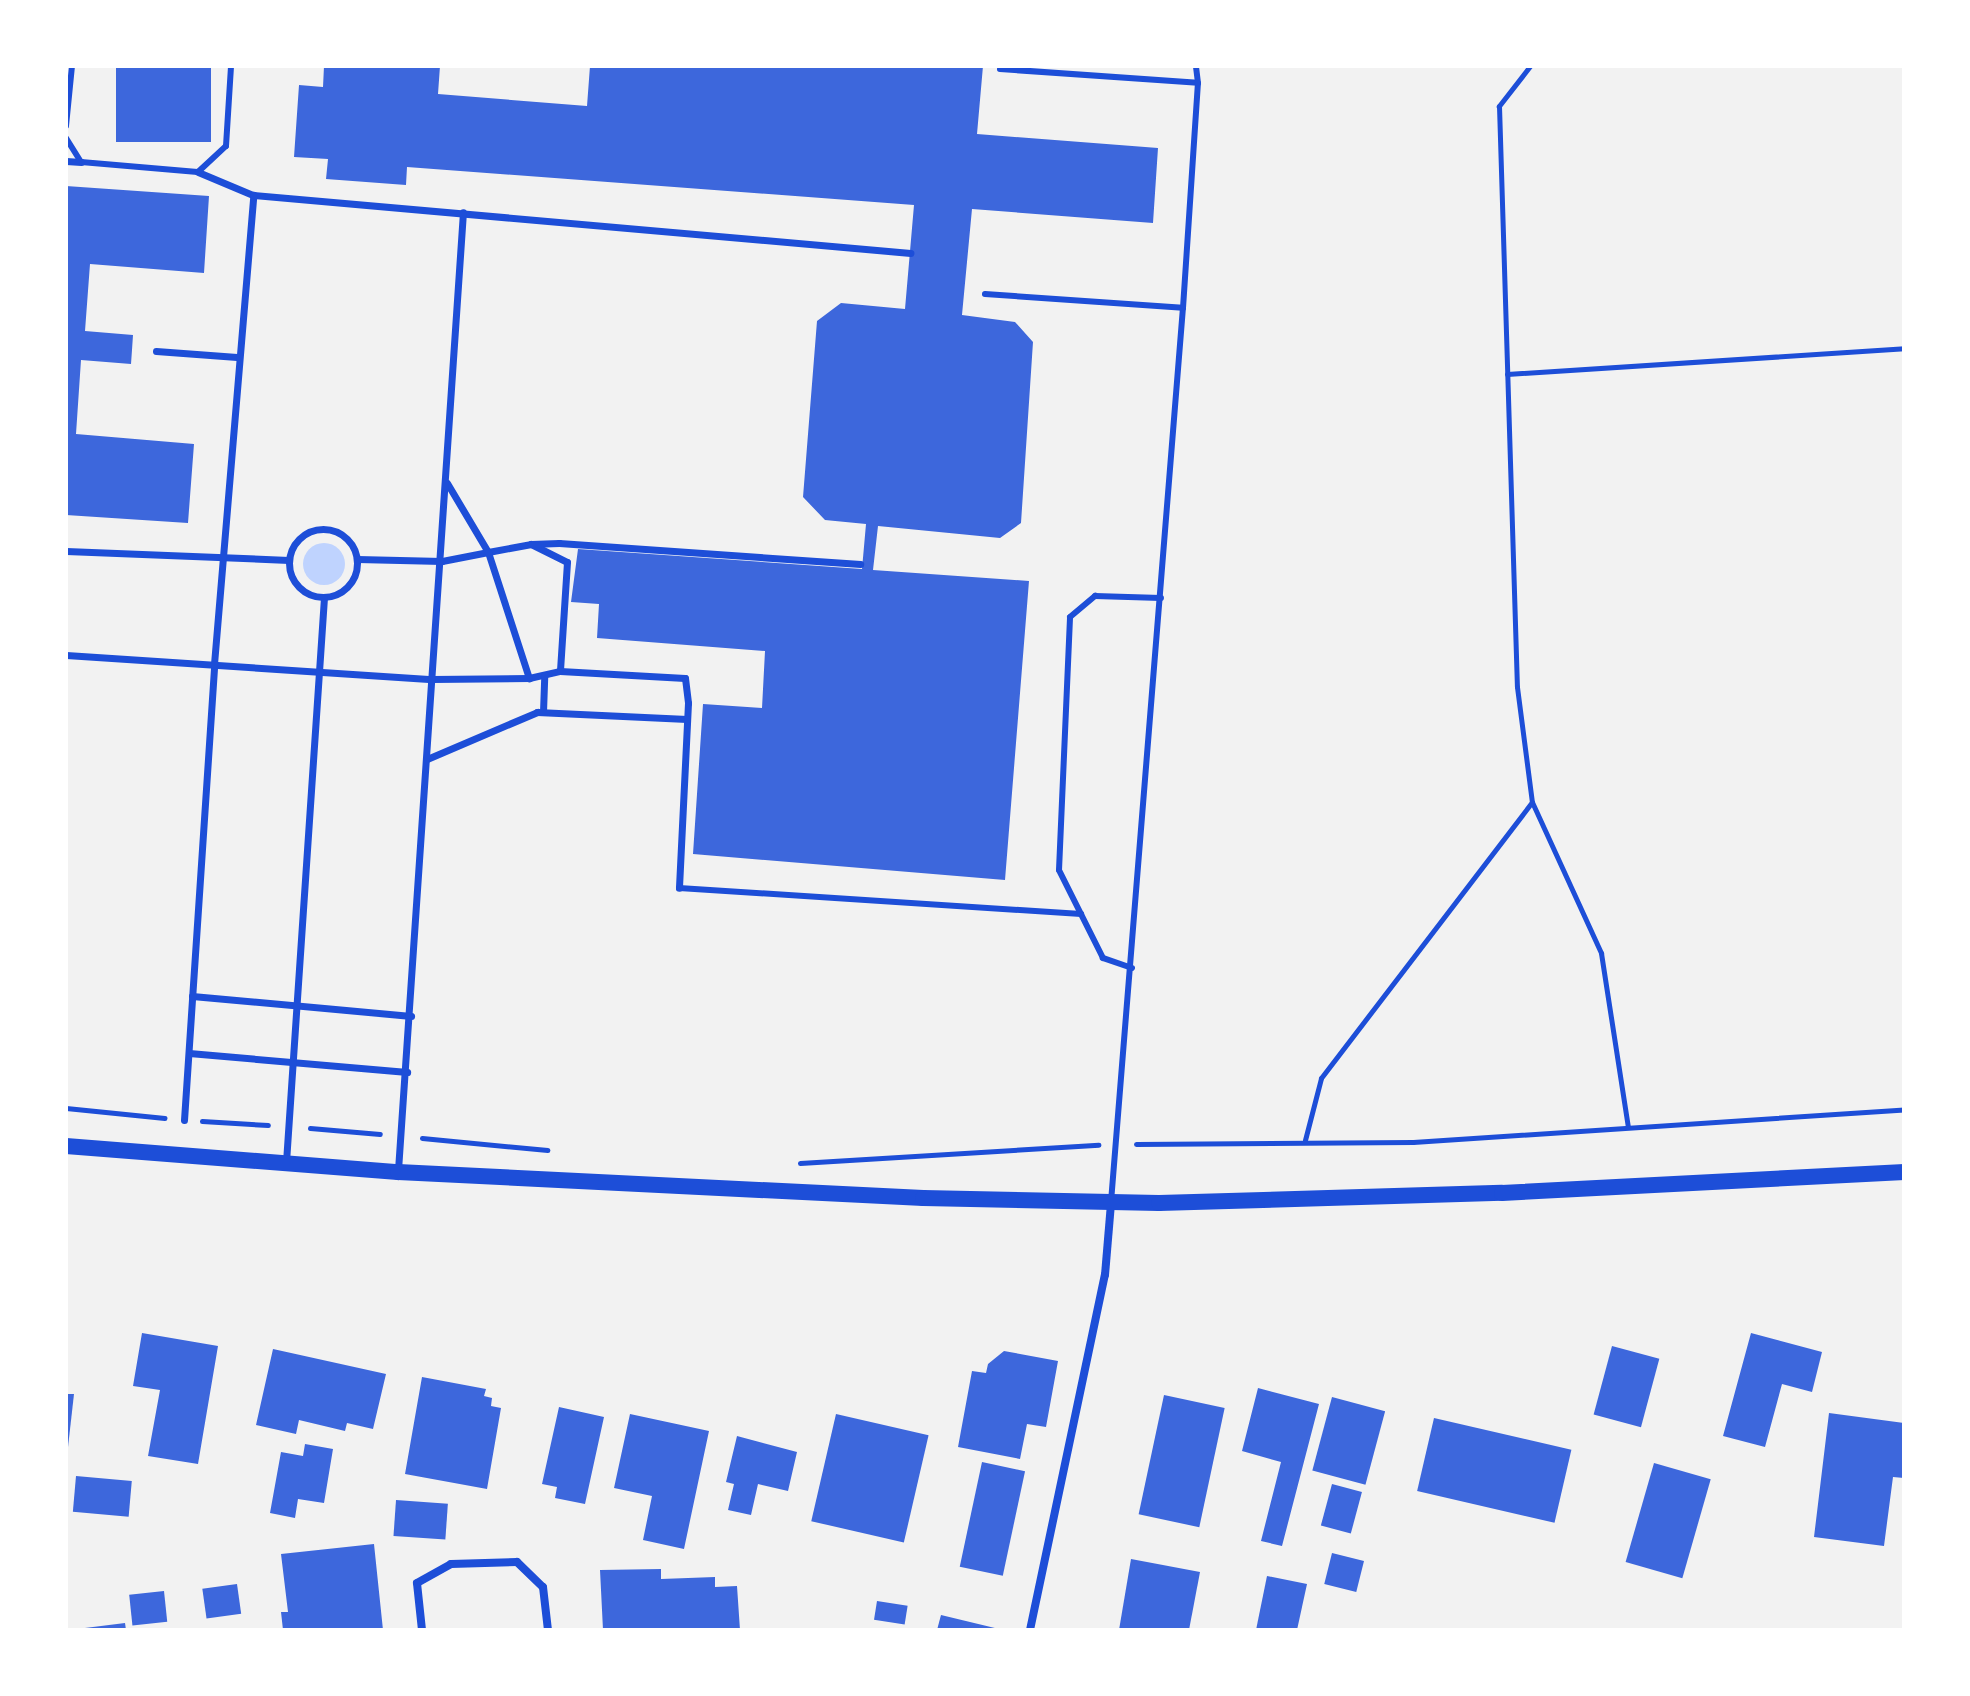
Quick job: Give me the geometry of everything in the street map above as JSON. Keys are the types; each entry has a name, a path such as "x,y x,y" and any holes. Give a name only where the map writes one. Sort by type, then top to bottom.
{"main road":[{"path":"66,1146 398,1172 923,1198 1111,1202 1502,1193 1904,1172"}],"street":[{"path":"66,161 81,162"},
{"path":"198,172 253,195 910,253"},
{"path":"184,1120 214,664 237,357 253,195"},
{"path":"398,1172 403,1136 442,561 463,212"},
{"path":"156,351 237,357"},
{"path":"447,483 488,552 529,678"},
{"path":"328,529 347,539 357,559 353,580 345,590 324,598 302,591 290,572 289,560 298,540 316,530 328,529"},
{"path":"357,559 442,561 531,544 559,543 860,564"},
{"path":"531,544 567,562 560,671"},
{"path":"66,551 289,560"},
{"path":"286,1164 324,598"},
{"path":"66,655 432,679 529,678 560,671 685,678 687,719 679,888"},
{"path":"543,712 544,675"},
{"path":"427,759 543,712 687,719"},
{"path":"192,996 411,1016"},
{"path":"189,1053 407,1072"},
{"path":"1030,1630 1105,1275 1111,1202"},
{"path":"422,1630 417,1583 451,1564 517,1562 543,1587 548,1630"}],"lane":[{"path":"66,126 72,66"},
{"path":"66,138 81,162 198,172 226,146 231,66"},
{"path":"1111,1202 1183,308 1198,83 1196,66"},
{"path":"1000,69 1198,83"},
{"path":"985,294 1183,308"},
{"path":"1132,968 1103,958 1059,870 1070,617 1095,596 1161,598"},
{"path":"679,888 1081,914"}],"path":[{"path":"1530,66 1499,106 1517,687 1532,802 1601,953 1628,1127"},
{"path":"1507,374 1904,348"},
{"path":"1305,1140 1321,1078 1532,802"},
{"path":"66,1108 557,1151"},
{"path":"789,1164 1116,1144 1305,1140 1413,1142 1904,1109"}],"water":[{"path":"324,543 339,549 345,564 339,579 324,585 309,579 303,564 309,549"}],"building":[{"path":"116,66 211,66 211,142 116,142"},
{"path":"324,66 440,66 438,94 587,106 590,66 983,66 977,134 1158,148 1153,223 972,209 962,315 1015,322 1033,342 1021,523 1000,538 878,526 873,570 1029,581 1005,880 693,854 703,704 762,708 765,651 597,638 599,604 571,602 578,549 862,569 866,524 825,520 803,497 817,321 841,303 905,309 914,205 407,167 406,185 326,179 328,159 294,157 299,85 323,87"},
{"path":"66,186 209,196 204,273 90,264 85,331 133,335 131,364 81,360 76,434 194,444 188,523 66,515"},
{"path":"142,1333 218,1346 198,1464 148,1456 160,1390 133,1386"},
{"path":"1751,1333 1822,1352 1812,1392 1782,1384 1765,1447 1723,1436"},
{"path":"1612,1346 1659,1359 1641,1427 1594,1415"},
{"path":"273,1349 386,1374 373,1429 347,1423 345,1431 299,1420 296,1434 256,1425"},
{"path":"1004,1351 1058,1361 1046,1427 1027,1424 1020,1459 958,1447 972,1371 986,1373 988,1364"},
{"path":"422,1377 486,1389 484,1396 492,1398 491,1406 501,1408 487,1489 405,1474"},
{"path":"1258,1388 1319,1404 1282,1546 1261,1541 1281,1462 1242,1451"},
{"path":"66,1394 74,1394 68,1447 66,1447"},
{"path":"1164,1395 1225,1408 1199,1527 1139,1514"},
{"path":"1332,1397 1385,1411 1365,1485 1312,1470"},
{"path":"559,1407 604,1417 585,1504 555,1498 557,1487 542,1484"},
{"path":"1829,1413 1904,1423 1904,1478 1893,1477 1884,1546 1814,1537"},
{"path":"630,1414 709,1431 684,1549 643,1540 652,1496 614,1488"},
{"path":"836,1414 929,1435 904,1543 811,1521"},
{"path":"1434,1418 1571,1450 1555,1523 1417,1491"},
{"path":"737,1436 797,1452 788,1491 758,1484 751,1515 728,1510 734,1484 726,1482"},
{"path":"305,1444 333,1449 324,1503 298,1499 295,1518 270,1513 281,1452 303,1456"},
{"path":"982,1462 1025,1471 1003,1576 960,1567"},
{"path":"1654,1463 1711,1479 1682,1578 1626,1562"},
{"path":"76,1476 132,1481 129,1517 73,1512"},
{"path":"1332,1484 1362,1492 1351,1534 1321,1526"},
{"path":"396,1500 448,1504 445,1540 393,1536"},
{"path":"374,1544 383,1630 283,1630 281,1612 288,1612 281,1554"},
{"path":"1332,1553 1364,1561 1356,1592 1324,1584"},
{"path":"1131,1559 1200,1572 1189,1630 1119,1630"},
{"path":"661,1569 661,1579 715,1577 715,1587 737,1586 740,1630 603,1630 600,1570"},
{"path":"1267,1576 1307,1584 1297,1630 1256,1630"},
{"path":"237,1584 241,1614 207,1619 202,1589"},
{"path":"164,1591 167,1622 132,1625 129,1595"},
{"path":"877,1601 908,1606 905,1625 874,1620"},
{"path":"941,1615 999,1629 999,1630 937,1630"},
{"path":"125,1623 126,1630 85,1630 85,1628"}]}
